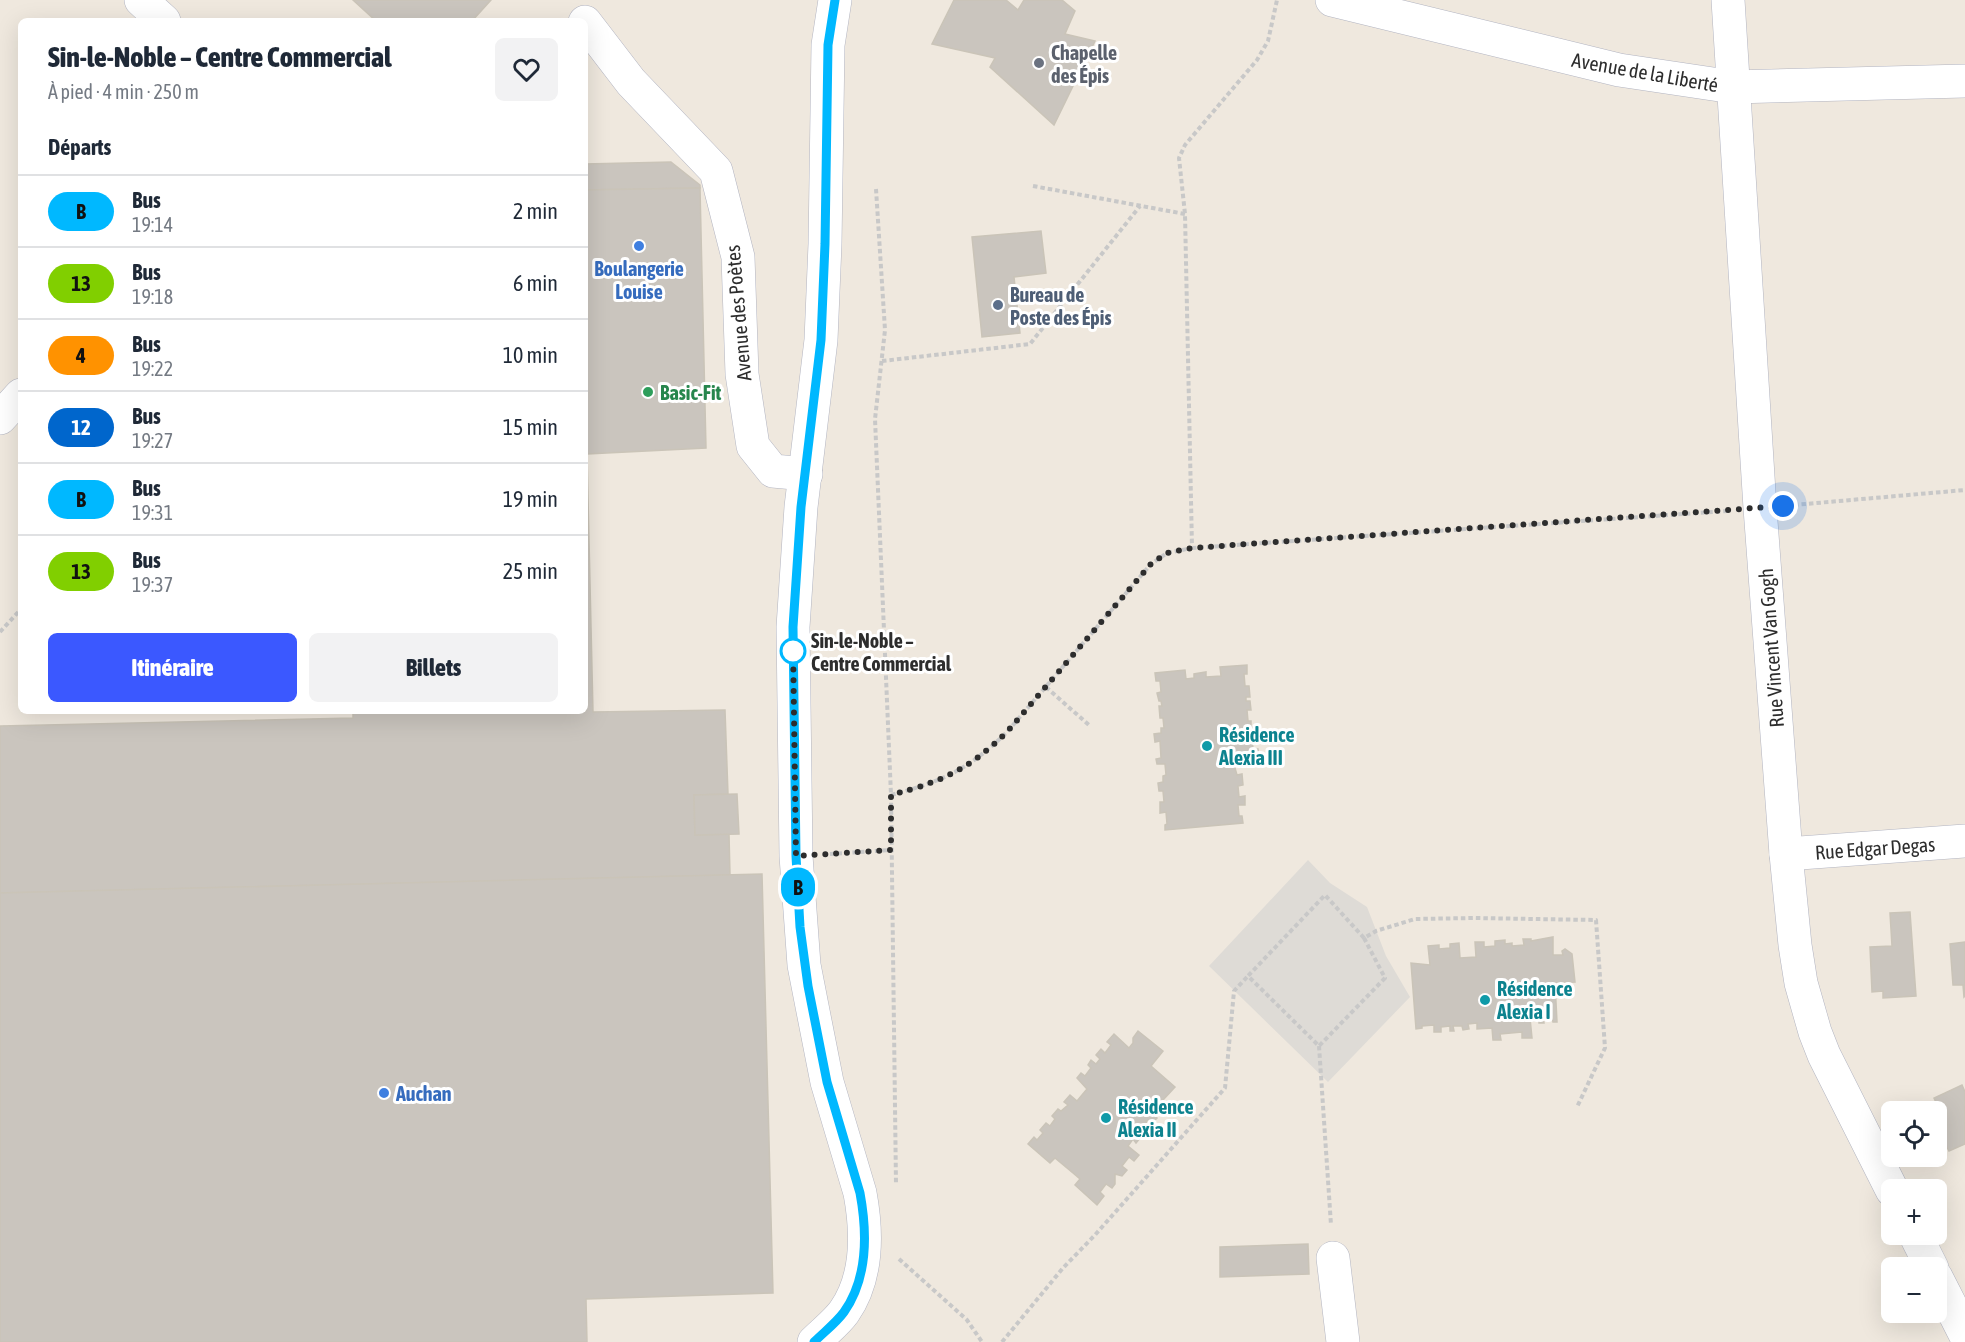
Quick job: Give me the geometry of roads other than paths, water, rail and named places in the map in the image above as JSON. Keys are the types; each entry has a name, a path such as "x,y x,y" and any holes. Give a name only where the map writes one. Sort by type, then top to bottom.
{"street":[{"path":"141,0 161,18"},
{"name":"Avenue des Poètes","path":"569,0 582,18"},
{"path":"814,1342 844,1312 856,1290 861,1276 864,1248 860,1193 827,1082 804,965 796,856 793,627 801,507 821,340 828,45 835,0"},
{"name":"Avenue de la Liberté","path":"1332,0 1619,70 1733,87 1965,81"},
{"path":"1728,0 1733,87"},
{"name":"Avenue des Poètes","path":"588,26 630,82 716,171 738,257 742,374 753,446 773,471 806,474"},
{"name":"Rue Vincent Van Gogh","path":"1733,87 1760,508 1791,919 1801,983 1815,1032 1824,1055 1886,1179"},
{"path":"0,418 18,398"},
{"name":"Rue Edgar Degas","path":"1785,854 1965,842"},
{"path":"1334,1258 1343,1342"},
{"path":"1947,1299 1965,1334"}],"place":[{"name":"Chapelle des Épis","path":"1039,63"},
{"name":"Boulangerie Louise","path":"639,246"},
{"name":"Bureau de Poste des Épis","path":"998,305"},
{"name":"Basic-Fit","path":"648,392"},
{"name":"Sin-le-Noble – Centre Commercial","path":"793,651"},
{"name":"Résidence Alexia III","path":"1207,746"},
{"name":"Résidence Alexia I","path":"1485,1000"},
{"name":"Auchan","path":"384,1093"},
{"name":"Résidence Alexia II","path":"1106,1118"}]}
